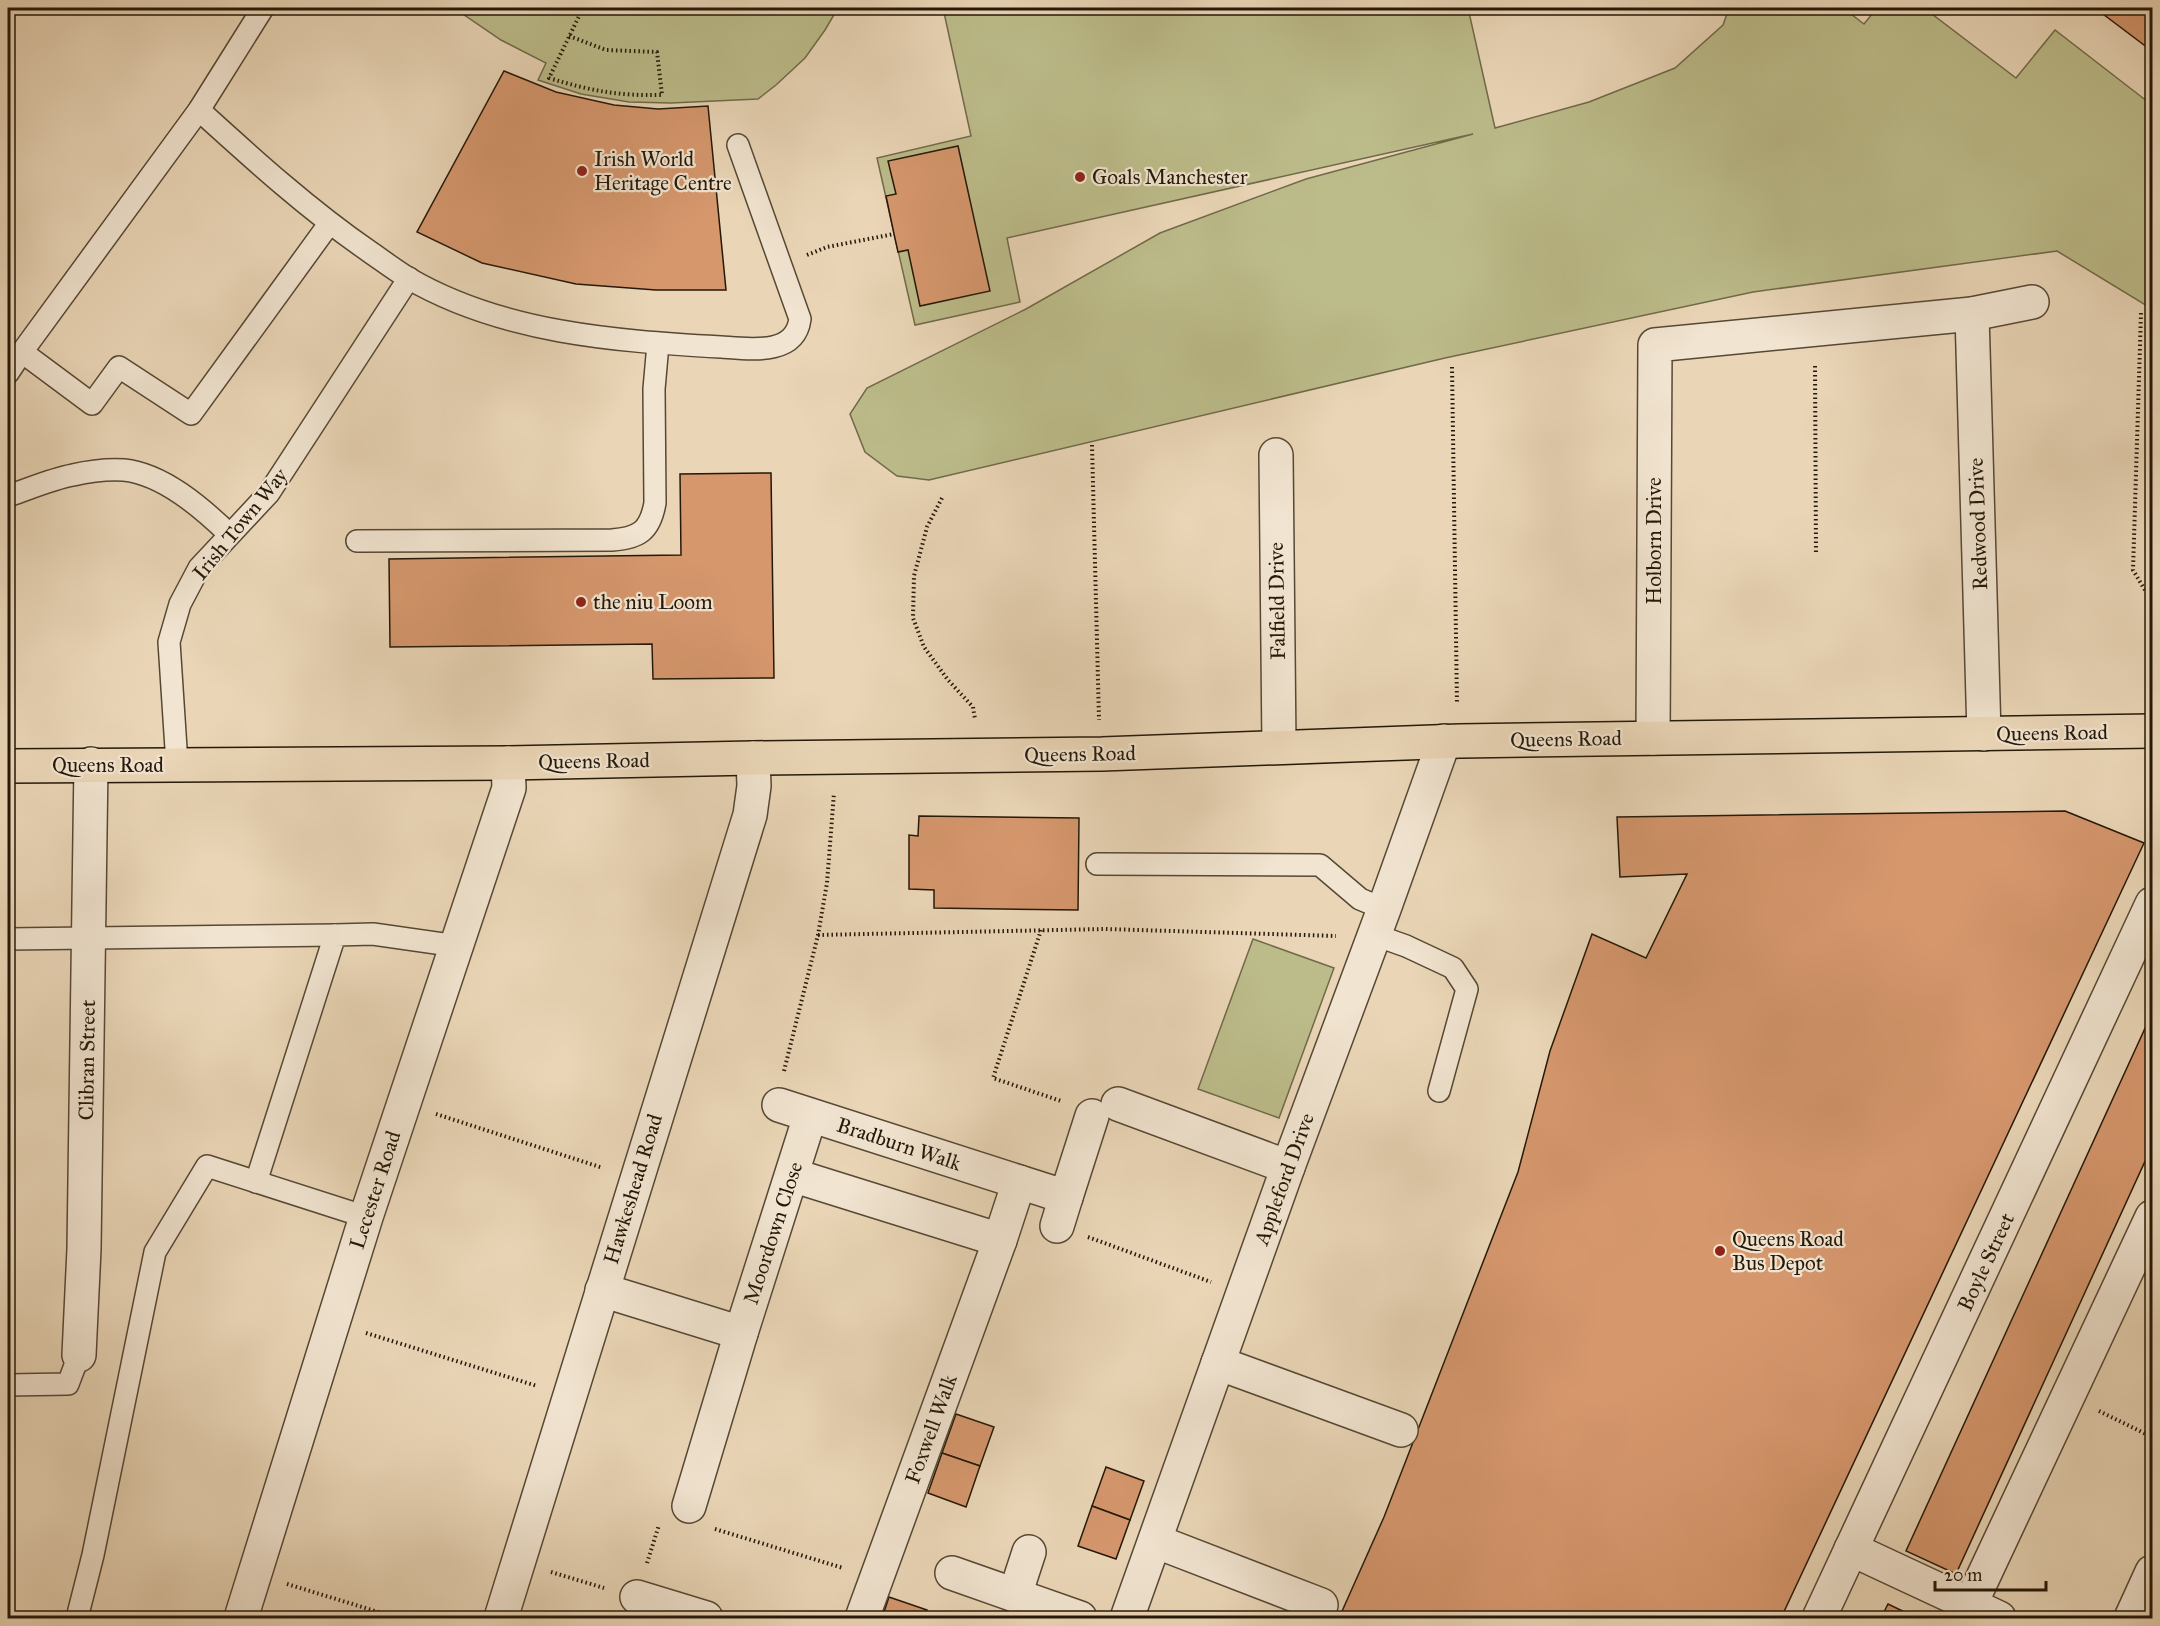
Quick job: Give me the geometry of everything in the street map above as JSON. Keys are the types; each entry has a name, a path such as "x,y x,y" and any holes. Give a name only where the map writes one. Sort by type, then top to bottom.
{"highway":[{"name":"Queens Road","path":"8,766 508,763 1102,754 1444,741 2152,731"}],"street":[{"path":"1816,329 1972,314 2032,302"},
{"name":"Redwood Drive","path":"1972,314 1984,734"},
{"name":"Holborn Drive","path":"1653,738 1655,345 1816,329"},
{"name":"Falfield Drive","path":"1276,455 1279,747"},
{"name":"Appleford Drive","path":"1127,1618 1242,1294 1444,741"},
{"name":"Hawkeshead Road","path":"501,1618 750,815 754,786 753,758"},
{"name":"Lecester Road","path":"241,1618 366,1217 508,788 508,763"},
{"name":"Clibran Street","path":"79,1355 84,1249 91,764"},
{"name":"Boyle Street","path":"1819,1618 2149,923"},
{"name":"Bradburn Walk","path":"779,1105 1019,1182"},
{"path":"1019,1182 1061,1211 1105,1110 1288,1167"},
{"name":"Moordown Close","path":"698,1516 741,1333 805,1132"},
{"path":"792,1175 995,1238"},
{"name":"Foxwell Walk","path":"862,1618 995,1238 1019,1182"},
{"path":"1970,1605 2152,1217"},
{"name":"Moordown Close","path":"602,1290 741,1333"},
{"path":"1218,1363 1401,1430"},
{"path":"1155,1541 1321,1605"},
{"path":"1851,1549 1999,1618"},
{"path":"1015,1595 1029,1552"},
{"path":"2131,1618 2152,1572"},
{"path":"952,1573 1080,1618"},
{"path":"637,1597 706,1618"}],"lane":[{"path":"8,373 199,110 263,8"},
{"path":"199,110 329,224 408,278 460,302 564,333 658,344 749,349 777,347 790,341 799,329 800,319 738,145"},
{"path":"22,352 92,404 119,367 191,414 329,224"},
{"name":"Irish Town Way","path":"177,764 169,642 180,604 199,568 269,493 408,278"},
{"path":"357,541 612,540 626,539 643,531 652,520 655,503 654,389 658,344"},
{"path":"8,496 72,475 98,470 125,470 154,479 179,493 229,534"},
{"path":"1097,864 1320,866 1360,899 1377,929 1406,946 1453,968 1467,989 1439,1091"},
{"path":"256,1182 335,934"},
{"path":"8,939 373,934 457,946"},
{"path":"77,1618 93,1555 155,1251 207,1166 366,1217"},
{"path":"8,1386 68,1384 79,1355"}],"path":[{"path":"569,36 606,50 657,52 663,95 629,96 602,92 549,78 569,36 583,8"},
{"path":"604,8 620,13 656,13 673,8"},
{"path":"781,265 827,247 894,234"},
{"path":"2141,313 2133,570 2152,602"},
{"path":"1816,329 1816,555"},
{"path":"1452,367 1457,704"},
{"path":"1092,445 1098,706 1102,754"},
{"path":"942,498 927,527 914,576 913,618 924,647 948,680 974,707 978,756"},
{"path":"779,1105 786,1058 818,935 830,864 835,758"},
{"path":"818,935 1116,929 1352,936 1377,929"},
{"path":"1041,930 993,1078 1083,1109 1105,1110"},
{"path":"404,1104 636,1179"},
{"path":"1061,1211 1242,1294"},
{"path":"333,1323 569,1396"},
{"path":"2068,1396 2152,1437"},
{"path":"698,1516 877,1578"},
{"path":"518,1563 637,1597"},
{"path":"255,1574 398,1618"}],"green space":[{"path":"454,8 838,8 805,58 758,99 671,103 629,102 581,94 538,80 546,63 501,40"},
{"path":"943,8 1468,8 1495,128 1589,102 1675,68 1723,25 1729,8 1843,8 1864,24 1877,8 1924,8 2016,78 2055,30 2152,105 2152,309 2057,251 1753,292 1445,358 929,480 897,476 865,452 850,414 867,388 1026,309 1160,233 1306,179 1473,134 1007,238 1020,302 915,325 877,158 971,136"},
{"path":"1253,939 1334,968 1279,1118 1198,1089"}],"building":[{"path":"2095,8 2152,8 2152,51"},
{"name":"Irish World Heritage Centre","path":"504,71 556,92 614,105 658,109 708,106 726,290 656,290 576,284 482,263 417,232"},
{"path":"958,146 990,291 920,306 908,250 898,252 894,234 886,196 896,194 888,161"},
{"name":"the niu Loom","path":"771,473 774,678 653,679 652,644 390,647 389,559 681,555 680,474"},
{"name":"Queens Road Bus Depot","path":"2065,811 2144,843 1781,1618 1339,1618 1384,1517 1518,1172 1550,1051 1592,934 1646,958 1687,874 1620,877 1617,817"},
{"path":"919,816 1079,818 1078,910 934,908 934,890 909,889 909,835 918,836"},
{"path":"2152,1013 2152,1146 1956,1574 1906,1551"},
{"path":"956,1414 994,1427 980,1466 942,1453"},
{"path":"942,1453 980,1466 966,1507 928,1493"},
{"path":"1106,1467 1144,1481 1130,1520 1092,1506"},
{"path":"1092,1506 1130,1520 1116,1559 1078,1546"},
{"path":"889,1597 927,1610 924,1618 882,1618"},
{"path":"1888,1604 1917,1618 1881,1618"}],"place":[{"name":"Irish World Heritage Centre","path":"582,171"},
{"name":"Goals Manchester","path":"1080,177"},
{"name":"the niu Loom","path":"581,602"},
{"name":"Queens Road Bus Depot","path":"1720,1251"}]}
